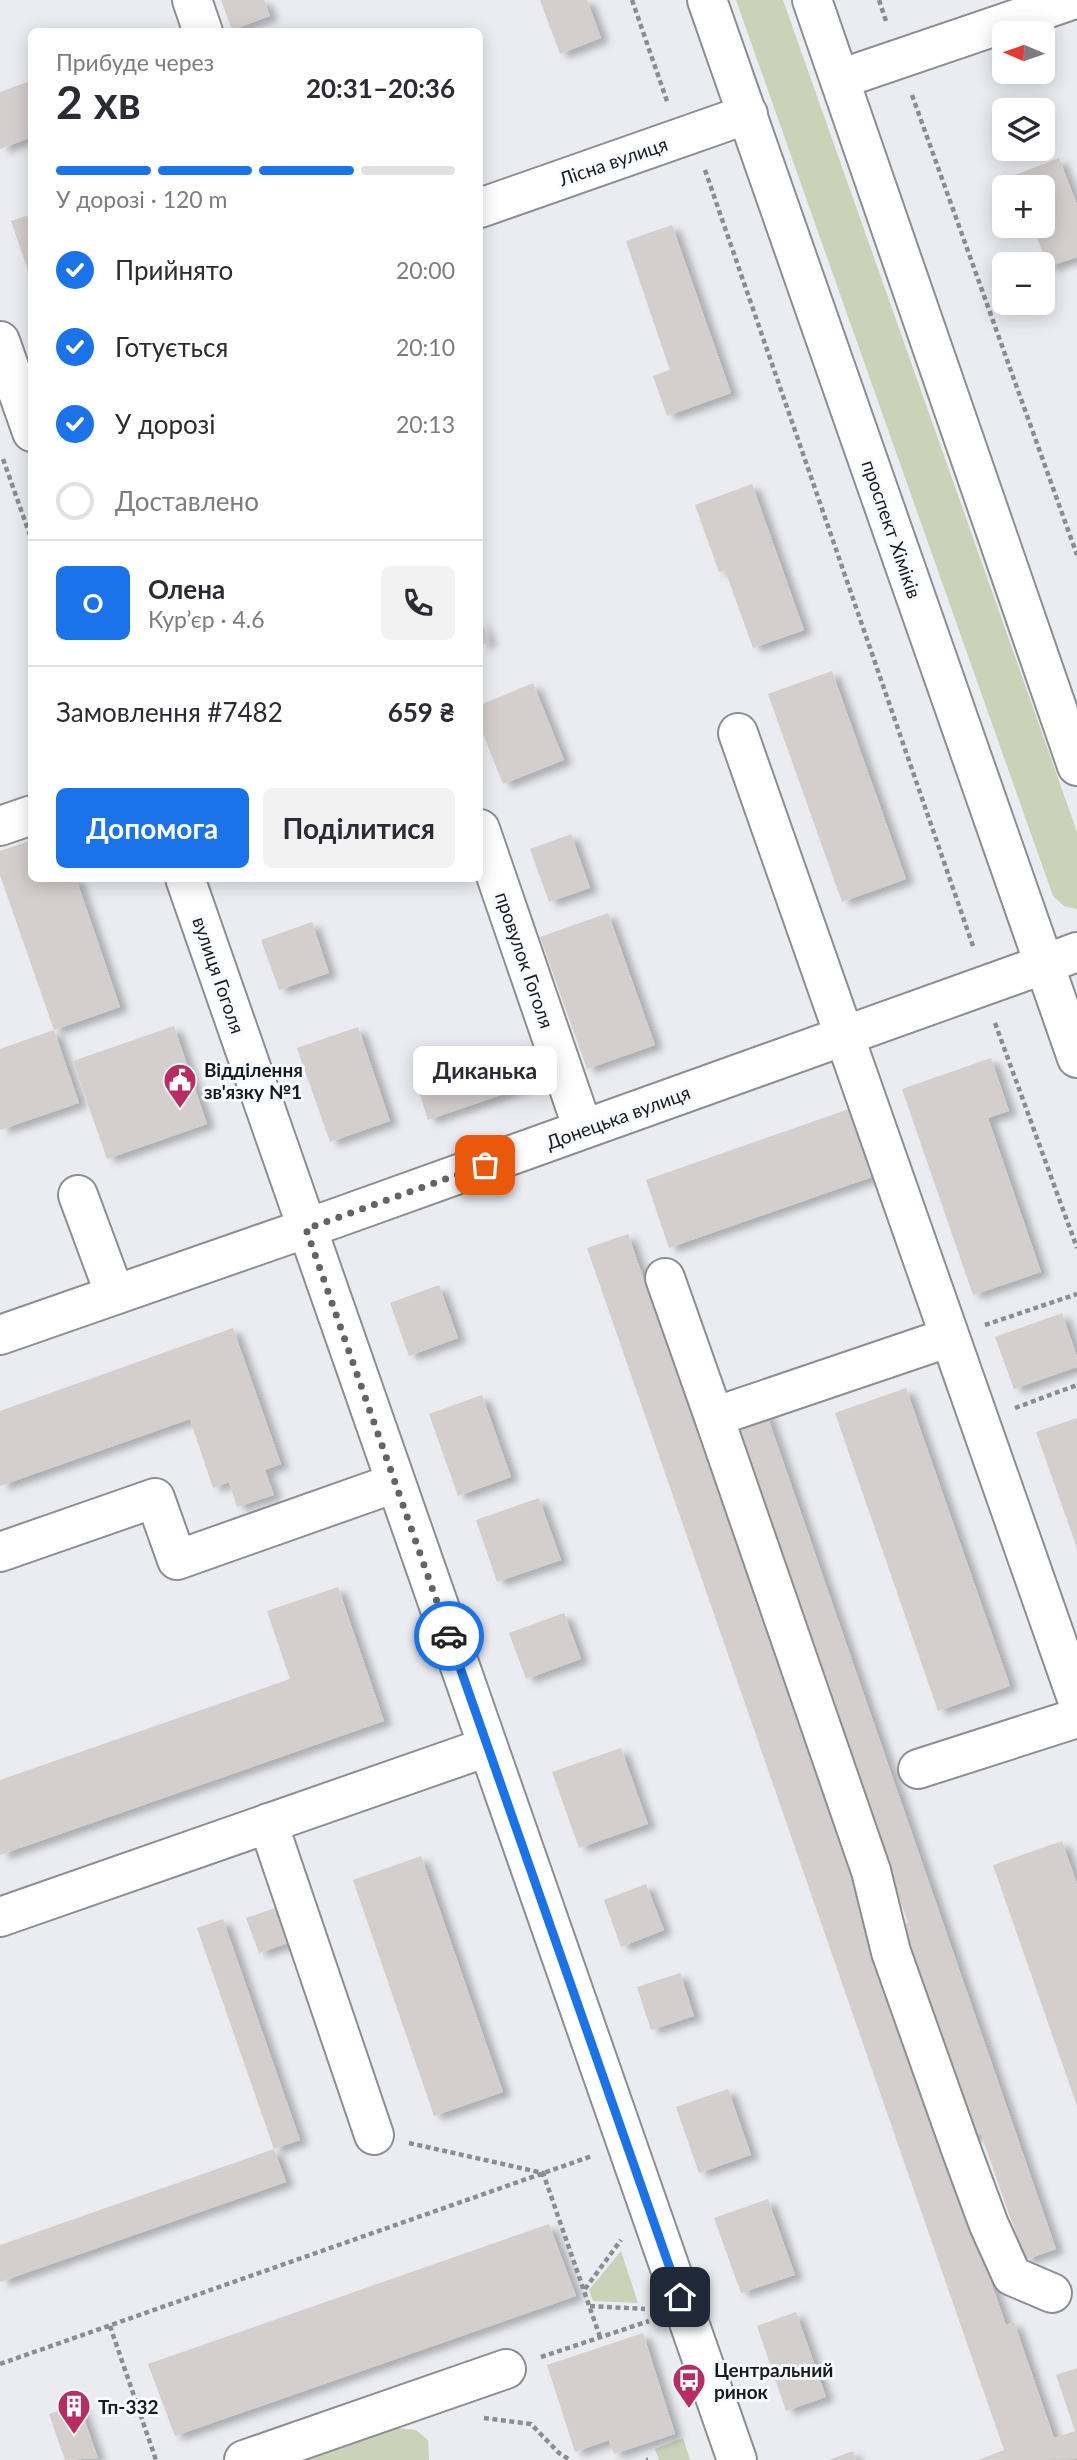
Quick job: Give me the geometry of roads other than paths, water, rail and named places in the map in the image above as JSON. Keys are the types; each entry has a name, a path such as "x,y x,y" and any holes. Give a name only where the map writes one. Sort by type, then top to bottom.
{"street":[{"path":"192,0 202,28"},
{"name":"проспект Хіміків","path":"707,0 1061,958 1077,1058"},
{"path":"812,0 1077,766"},
{"path":"840,79 1072,0"},
{"name":"Лісна вулиця","path":"483,207 747,114"},
{"path":"11,364 28,419"},
{"path":"738,733 1077,1699"},
{"path":"0,826 28,816"},
{"name":"провулок Гоголя","path":"483,838 583,1129"},
{"name":"вулиця Гоголя","path":"187,882 306,1229 737,2460"},
{"name":"Донецька вулиця","path":"0,1335 306,1229 1061,958"},
{"path":"78,1195 115,1295"},
{"path":"666,1278 872,1871 891,1952 989,2225 1012,2276 1052,2293"},
{"path":"714,1417 950,1337"},
{"path":"0,1552 155,1498 177,1560 395,1483"},
{"path":"918,1769 1077,1718"},
{"path":"0,1917 487,1747"},
{"path":"268,1823 374,2135"},
{"path":"244,2460 506,2369"}],"place":[{"name":"Відділення зв'язку №1","path":"180,1110"},
{"name":"Диканька","path":"485,1165"},
{"name":"Центральний ринок","path":"689,2410"},
{"name":"Тп-332","path":"74,2436"}]}
